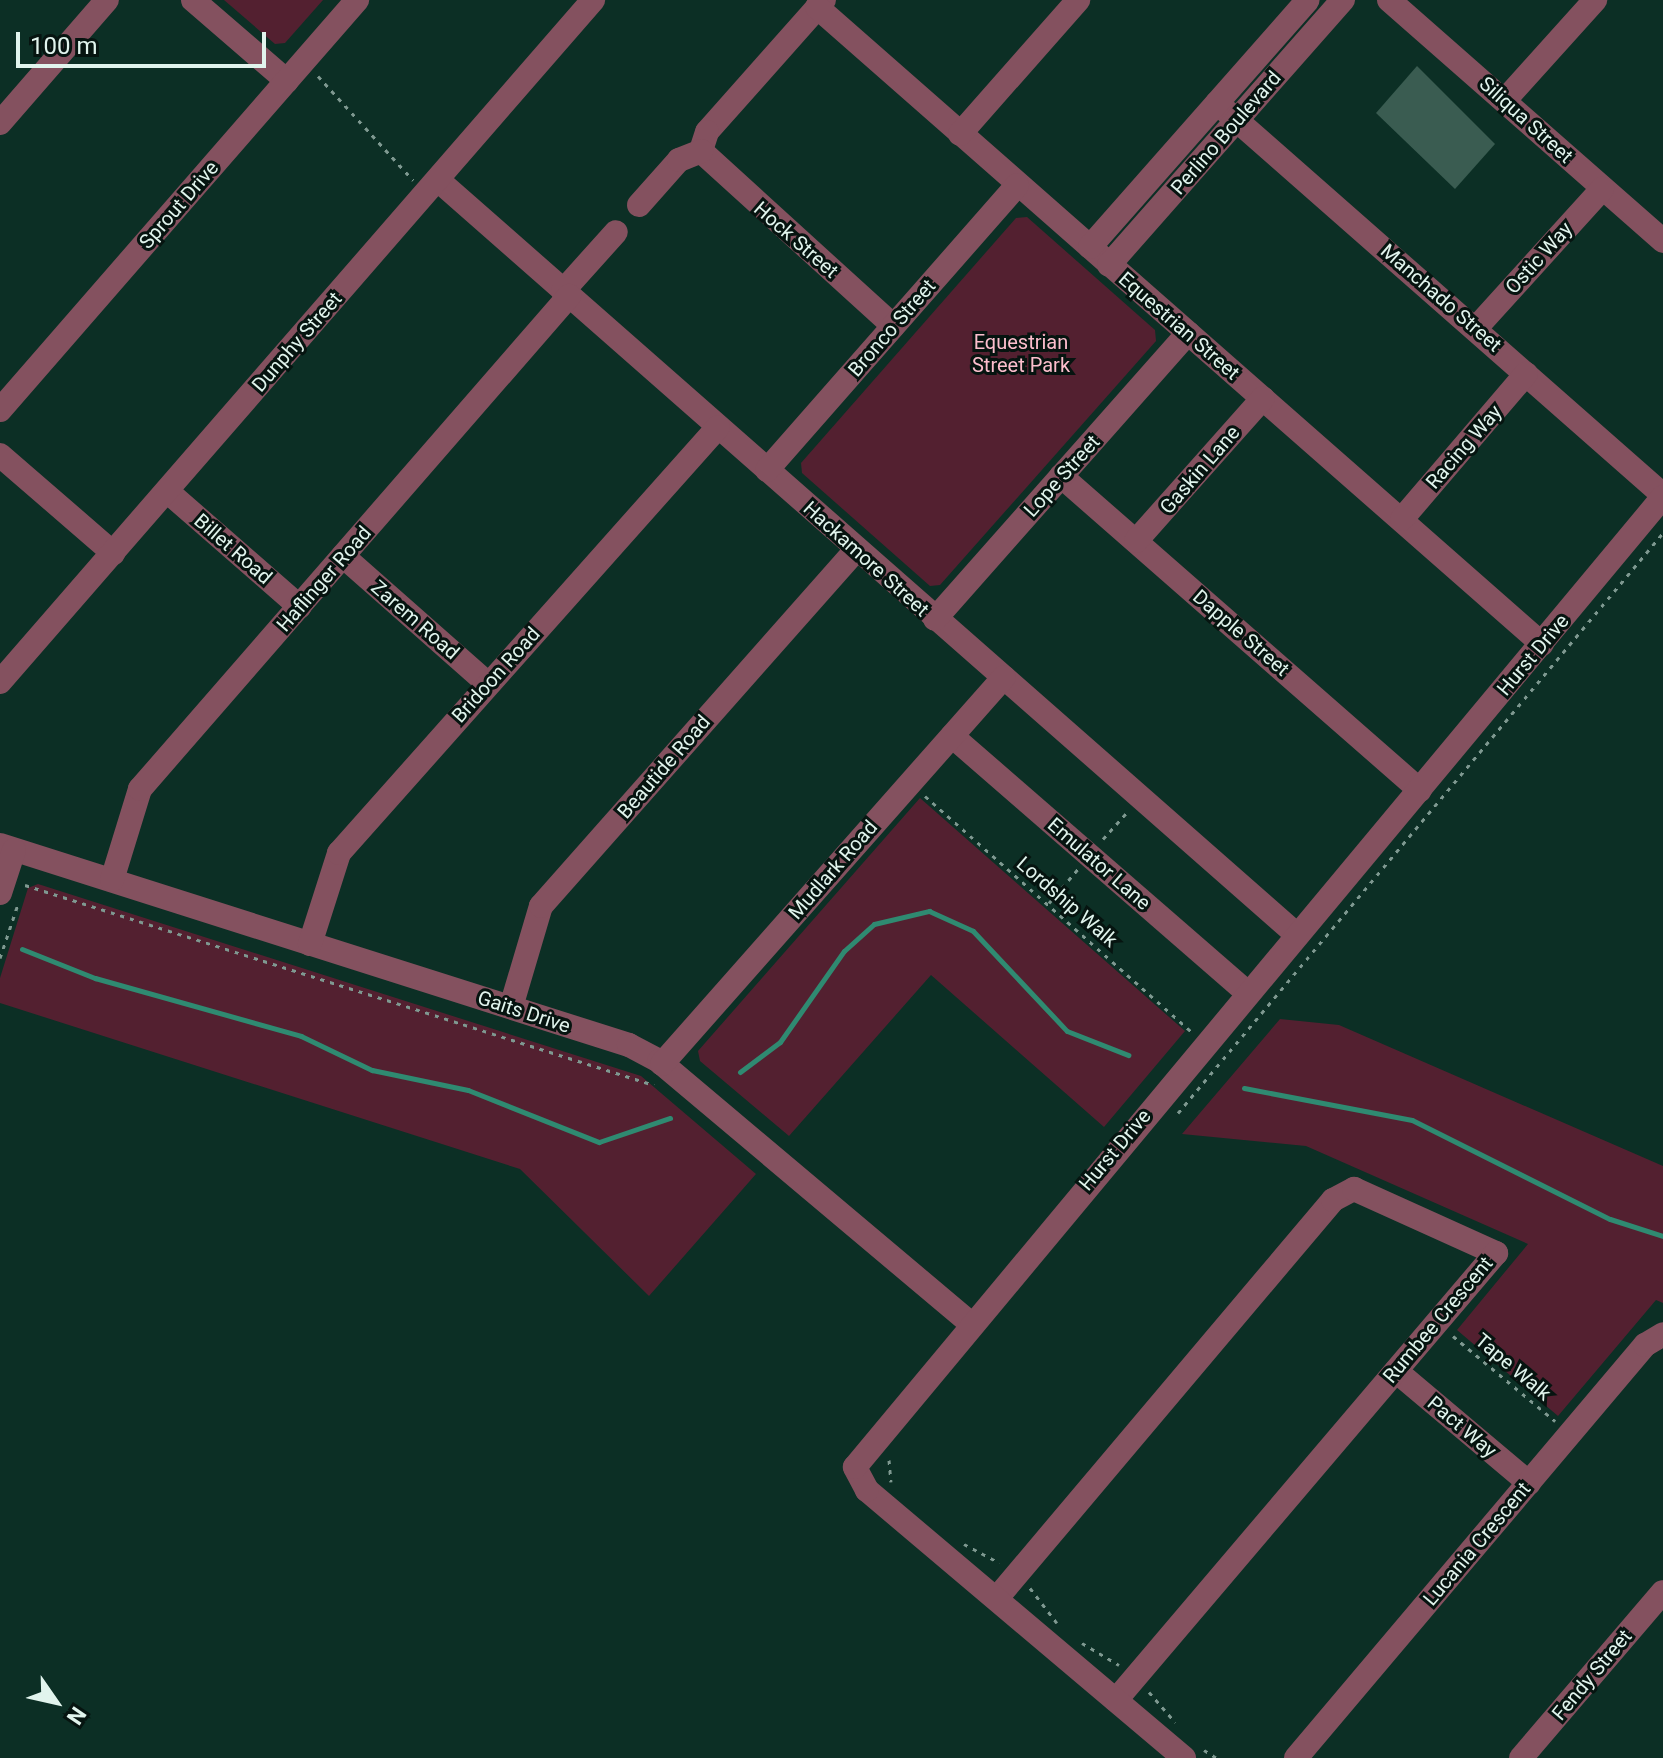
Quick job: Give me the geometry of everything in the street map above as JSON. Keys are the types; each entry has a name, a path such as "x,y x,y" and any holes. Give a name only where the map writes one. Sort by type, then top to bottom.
{"street":[{"path":"0,123 107,0"},
{"path":"193,0 295,72"},
{"name":"Sprout Drive","path":"0,410 357,0"},
{"name":"Dunphy Street","path":"0,682 593,0"},
{"path":"960,134 1078,0"},
{"name":"Perlino Boulevard","path":"1090,247 1308,0"},
{"name":"Perlino Boulevard","path":"1109,265 1343,0"},
{"name":"Siliqua Street","path":"1389,0 1663,241"},
{"path":"1505,100 1595,0"},
{"path":"639,205 679,160 701,151 707,132 820,4"},
{"name":"Equestrian Street","path":"820,4 1017,185 1542,644"},
{"name":"Manchado Street","path":"1217,103 1476,328 1663,496"},
{"name":"Hock Street","path":"701,151 893,326"},
{"name":"Bronco Street","path":"767,470 1017,185"},
{"name":"Hackamore Street","path":"432,188 566,294 1297,935"},
{"name":"Ostic Way","path":"1476,328 1602,189"},
{"name":"Haflinger Road","path":"112,880 140,789 300,607 616,232"},
{"name":"Lope Street","path":"935,619 1188,333"},
{"name":"Racing Way","path":"1402,519 1526,374"},
{"name":"Gaskin Lane","path":"1136,541 1263,398"},
{"name":"Bridoon Road","path":"310,944 339,853 718,427"},
{"path":"0,455 113,553"},
{"name":"Dapple Street","path":"1061,476 1420,790"},
{"name":"Billet Road","path":"167,491 300,607"},
{"name":"Hurst Drive","path":"1192,1752 1116,1700 867,1490 855,1467 970,1323 1246,992 1420,790 1663,496"},
{"name":"Beautide Road","path":"511,1007 541,906 856,550"},
{"name":"Zarem Road","path":"343,556 488,684"},
{"name":"Mudlark Road","path":"662,1064 1004,677"},
{"name":"Emulator Lane","path":"952,736 1246,992"},
{"path":"7,848 10,885"},
{"name":"Gaits Drive","path":"7,848 629,1045 662,1064 970,1323"},
{"name":"Rumbee Crescent","path":"997,1598 1333,1200 1354,1189 1496,1253 1116,1700"},
{"name":"Lucania Crescent","path":"1296,1758 1645,1345 1663,1334"},
{"name":"Pact Way","path":"1396,1371 1529,1483"},
{"name":"Fendy Street","path":"1521,1758 1663,1592"}],"path":[{"path":"295,72 432,188"},
{"path":"1170,1123 1663,533"},
{"name":"Lordship Walk","path":"910,783 1205,1043"},
{"path":"0,958 10,885 664,1093"},
{"name":"Tape Walk","path":"1437,1322 1570,1434"},
{"path":"891,1454 886,1470 903,1493"},
{"path":"960,1542 1016,1576 1068,1632"},
{"path":"1079,1642 1134,1678 1180,1728"},
{"path":"1192,1752 1217,1758"}],"green space":[{"path":"224,0 323,0 285,43 275,44"},
{"name":"Equestrian Street Park","path":"1027,217 1155,330 1156,341 940,585 930,586 802,473 801,463 1016,218"},
{"path":"920,798 1185,1031 1104,1127 931,975 789,1136 700,1061 698,1051"},
{"path":"38,884 641,1076 756,1174 649,1296 520,1169 0,1003 0,978 28,888"},
{"path":"1280,1019 1339,1025 1663,1166 1663,1303 1656,1300 1558,1416 1457,1330 1528,1244 1306,1146 1182,1134"}],"building":[{"path":"1417,66 1495,144 1455,189 1376,113"}],"waterway":[{"path":"740,1072 780,1042 844,951 874,924 929,911 973,931 1067,1031 1128,1055"},
{"path":"22,949 95,978 301,1036 372,1070 468,1090 599,1142 670,1118"},
{"path":"1244,1088 1412,1120 1610,1219 1663,1236"}]}
